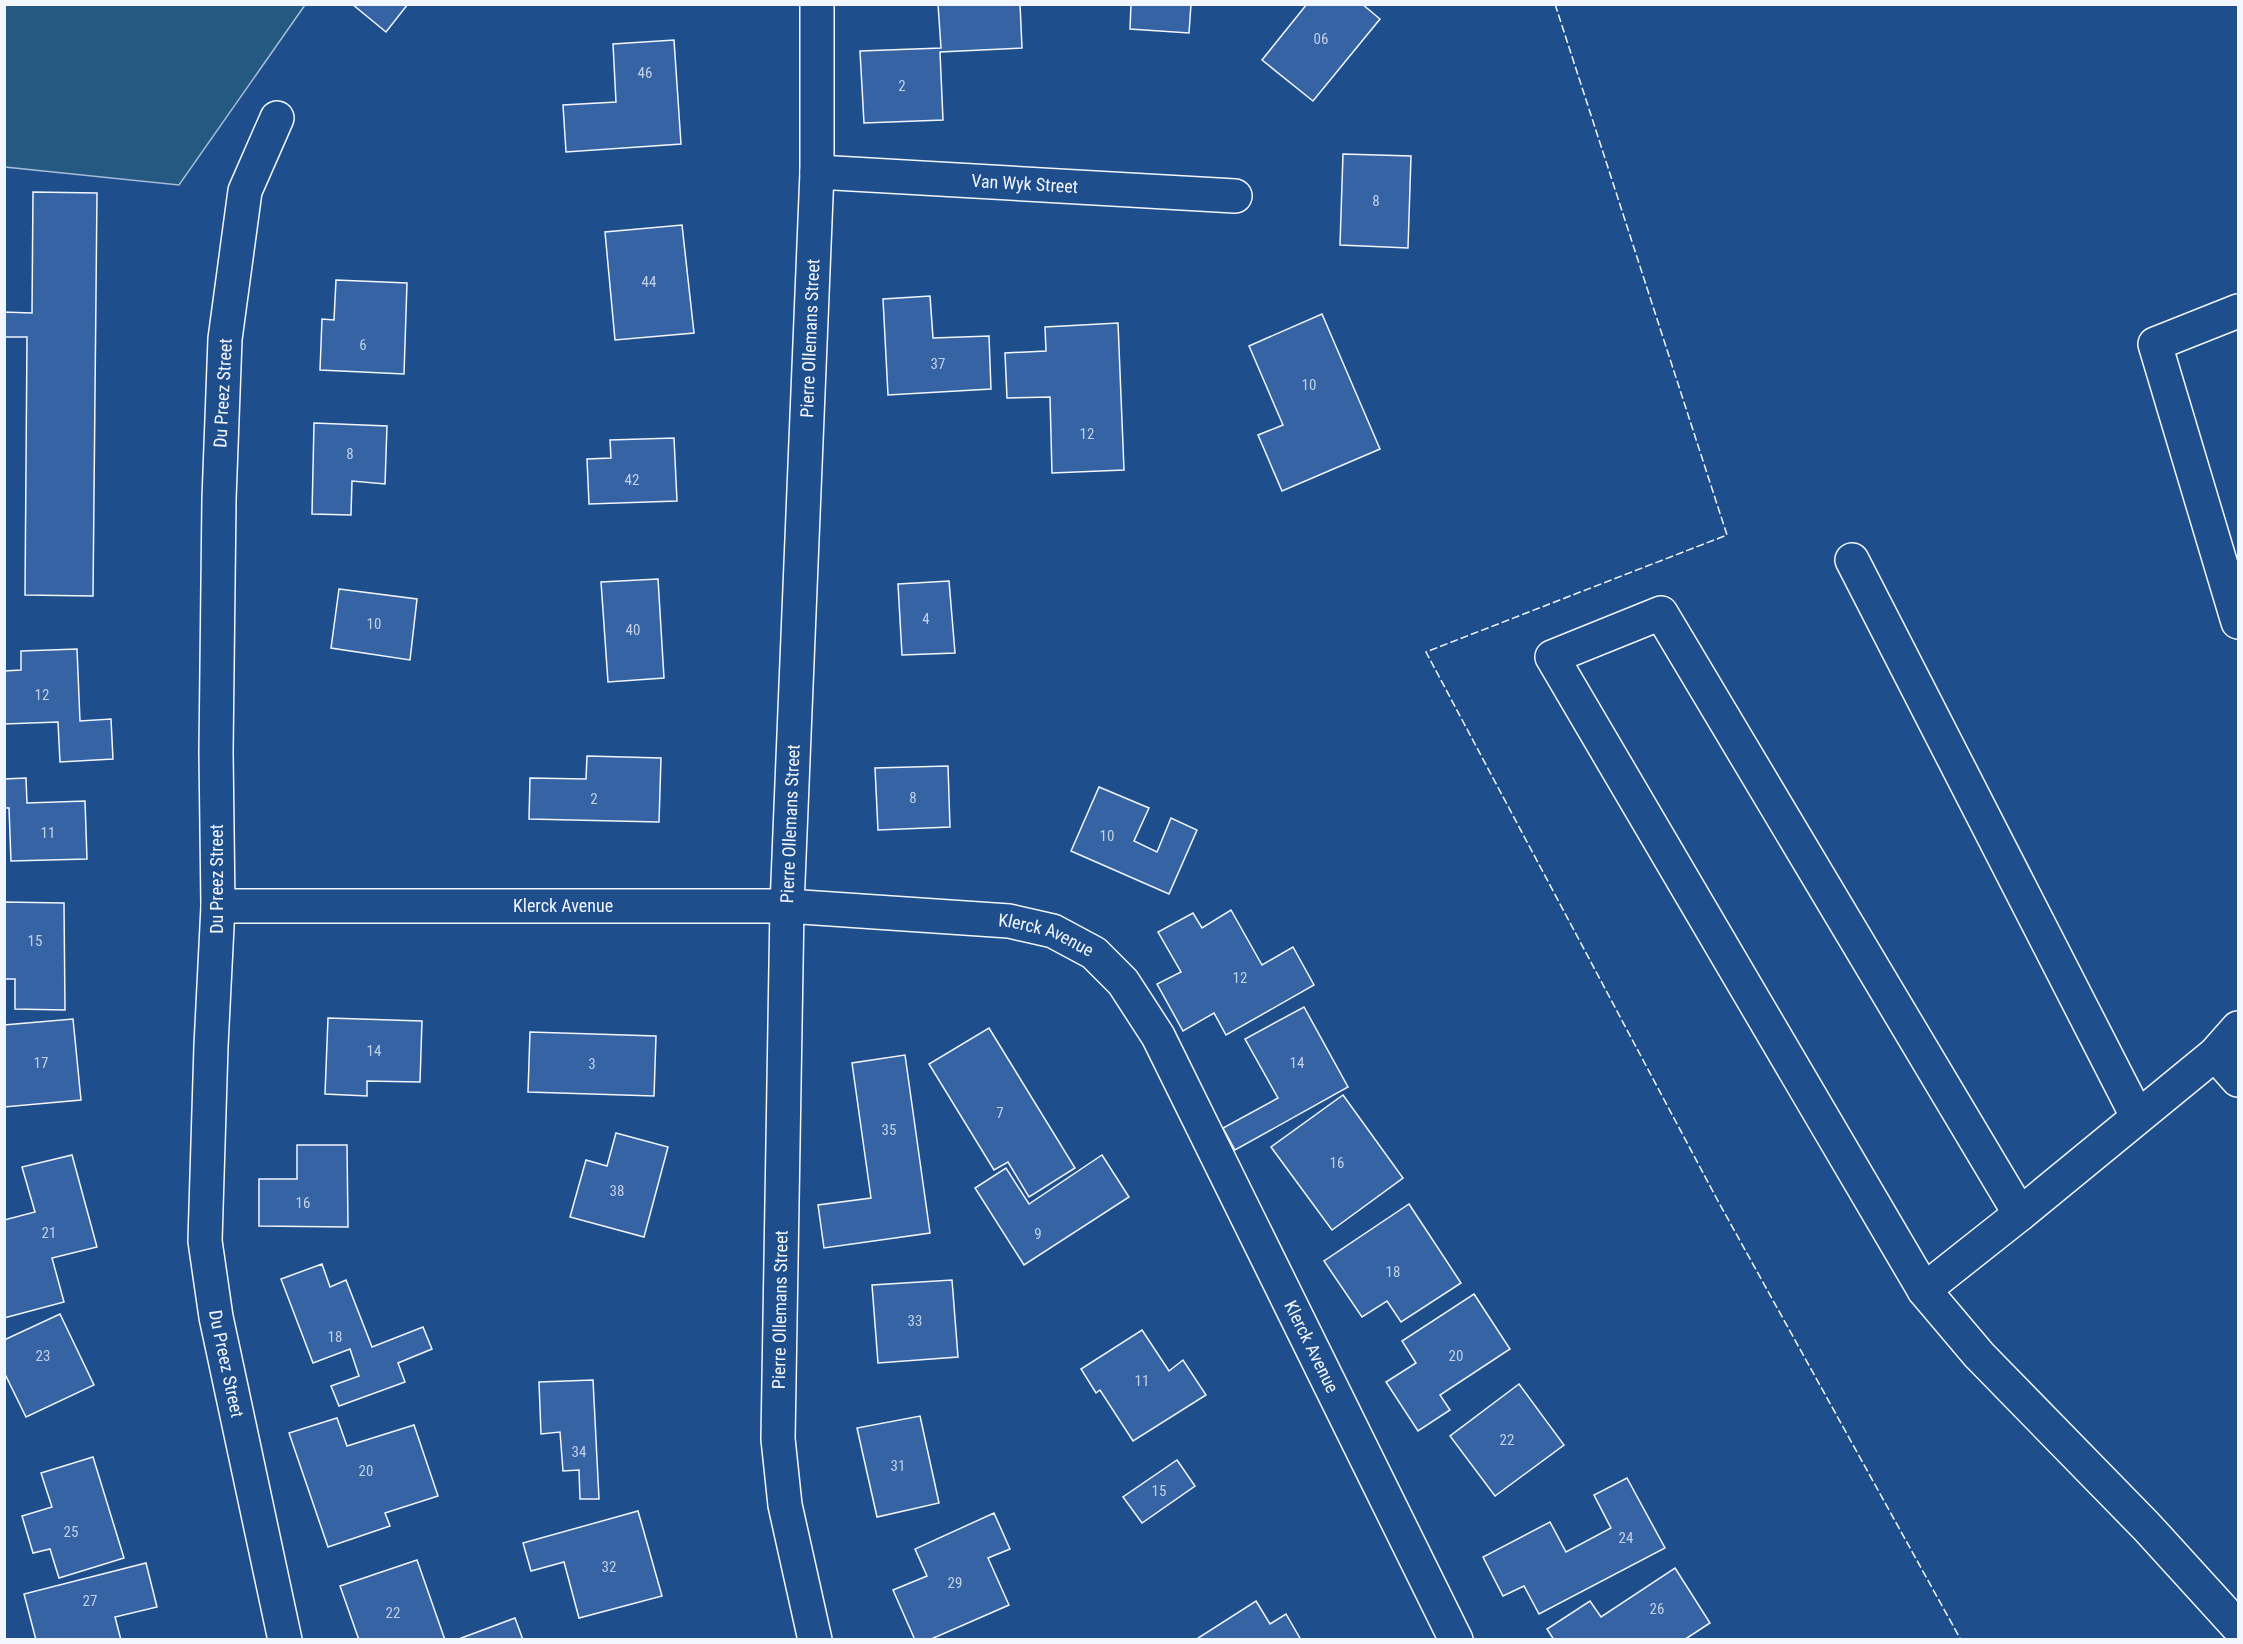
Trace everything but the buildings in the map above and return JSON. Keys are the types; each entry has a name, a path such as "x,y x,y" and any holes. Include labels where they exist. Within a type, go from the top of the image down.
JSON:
{"street":[{"name":"Pierre Ollemans Street","path":"815,1640 785,1505 778,1439 788,906 817,172 817,4"},
{"name":"Du Preez Street","path":"277,118 245,192 225,339 218,522 216,752 218,906 205,1240 216,1317 285,1640"},
{"name":"Van Wyk Street","path":"817,172 1234,196"},
{"path":"2238,311 2155,344 2238,622"},
{"path":"1852,560 2137,1116"},
{"path":"2020,1214 1661,613 1552,657 1924,1290 1979,1355 2146,1526 2238,1627"},
{"name":"Klerck Avenue","path":"218,906 788,906 1009,921 1053,931 1094,953 1122,982 1158,1036 1456,1640"},
{"path":"1924,1290 2215,1054 2238,1028"},
{"path":"2215,1054 2238,1080"}],"shaded area":[{"path":"5,4 305,5 179,185 5,167"}],"fence":[{"path":"1555,4 1727,535 1426,652 1718,1201 1961,1640"}]}
